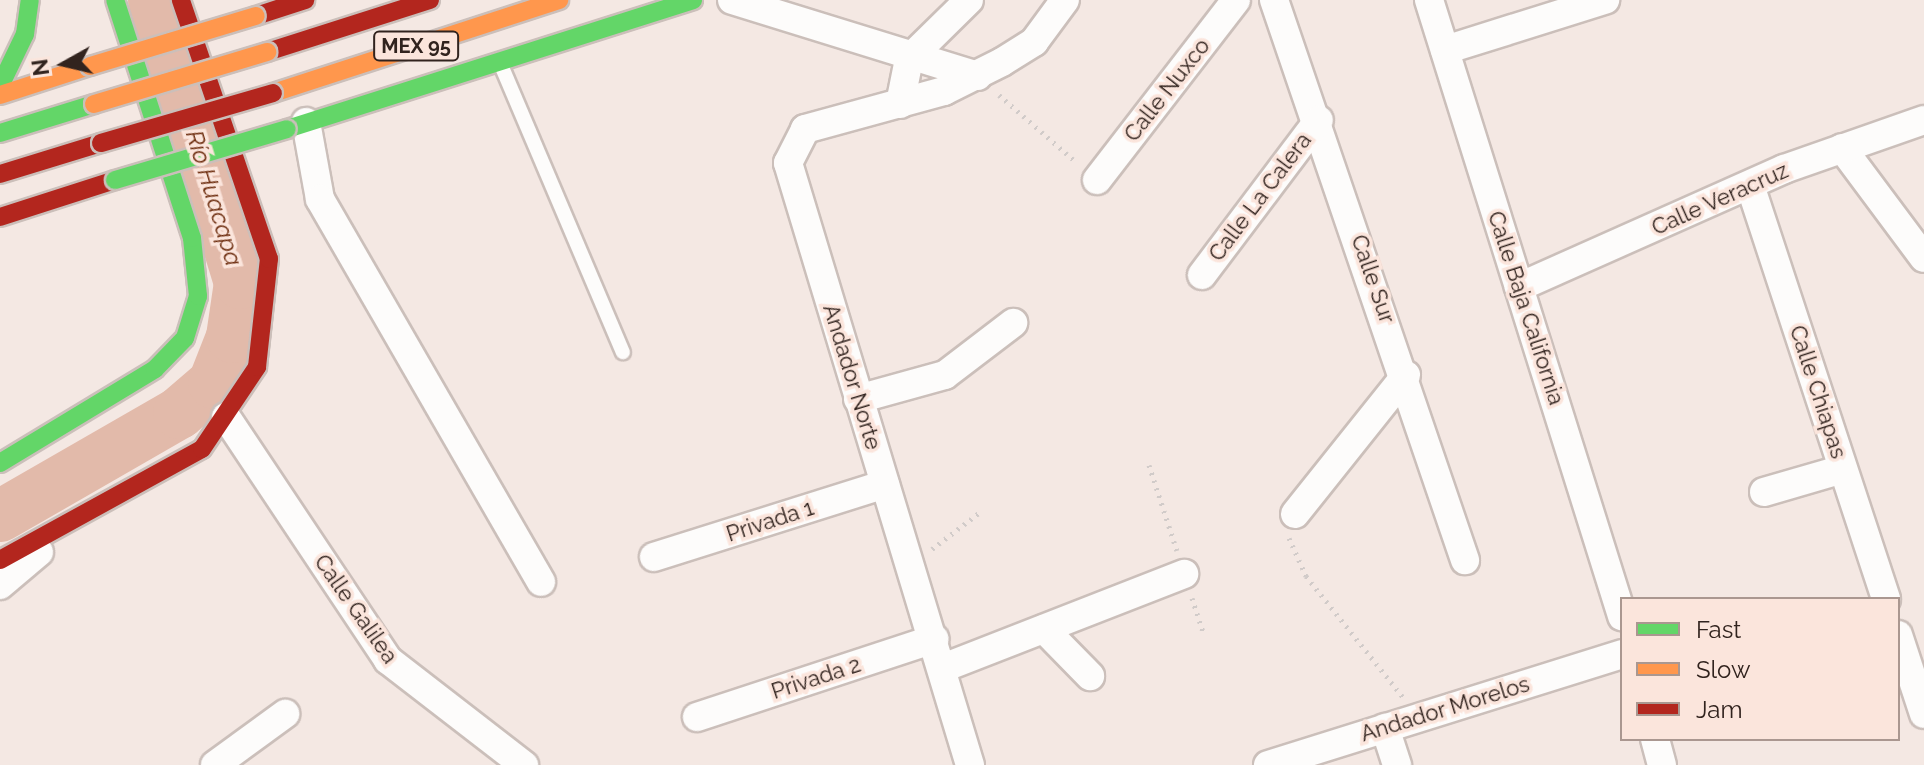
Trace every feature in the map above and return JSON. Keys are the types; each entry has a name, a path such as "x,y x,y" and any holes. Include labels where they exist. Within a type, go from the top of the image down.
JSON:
{"main road":[{"path":"0,86 25,34 30,0"},
{"path":"0,463 155,369 185,338 198,296 192,238 115,0"},
{"path":"0,560 202,449 257,367 269,259 181,0"},
{"path":"0,95 305,0"},
{"name":"MEX 95","path":"0,133 430,0"},
{"name":"MEX 95","path":"0,174 273,93 559,0"},
{"path":"0,217 693,0"}],"street":[{"path":"732,0 909,59 977,76"},
{"path":"900,104 909,59 969,0"},
{"path":"900,104 977,76 1034,42 1065,0"},
{"name":"Calle Nuxco","path":"1097,180 1236,0"},
{"name":"Calle Sur","path":"1274,0 1319,120 1406,375 1465,560"},
{"name":"Calle Baja California","path":"1429,0 1620,610"},
{"path":"1445,50 1605,0"},
{"name":"Andador Norte","path":"900,104 805,129 788,163 970,765"},
{"name":"Calle La Calera","path":"1202,275 1319,120"},
{"name":"Calle Veracruz","path":"1519,287 1750,185 1842,148 1924,120"},
{"path":"296,125 320,199 541,582"},
{"path":"1842,148 1924,258"},
{"name":"Calle Chiapas","path":"1750,185 1885,597"},
{"path":"858,399 945,375 1013,323"},
{"path":"1295,514 1406,375"},
{"name":"Calle Galilea","path":"226,417 388,660 524,765"},
{"path":"1764,492 1843,469"},
{"name":"Privada 1","path":"654,557 885,484"},
{"path":"0,585 81,517"},
{"path":"943,668 1184,574"},
{"path":"1044,629 1090,676"},
{"name":"Privada 2","path":"697,717 934,639"},
{"path":"1900,641 1924,714"},
{"name":"Andador Morelos","path":"1268,765 1620,655"},
{"path":"215,765 285,714"},
{"path":"1385,728 1397,765"},
{"path":"1656,741 1662,765"}],"lane":[{"path":"499,61 623,352"}],"path":[{"path":"977,76 1097,180"},
{"path":"913,570 979,513"},
{"path":"1295,514 1289,546 1306,576 1400,692 1414,719"}],"waterway":[{"name":"Río Huacapa","path":"0,516 179,413 214,383 232,337 240,283 154,0"}],"traffic: fast":[{"path":"0,86 25,34 30,0"},
{"path":"0,463 155,369 185,338 198,296 192,238 115,0"},
{"path":"287,129 693,0"},
{"path":"0,133 94,104"},
{"path":"115,180 287,129"}],"traffic: slow":[{"path":"273,93 559,0"},
{"path":"90,66 256,16"},
{"path":"94,104 267,52"},
{"path":"0,95 90,66"}],"traffic: jam":[{"path":"0,560 202,449 257,367 269,259 181,0"},
{"path":"256,16 305,0"},
{"path":"267,52 430,0"},
{"path":"101,143 273,93"},
{"path":"0,174 101,143"},
{"path":"0,217 115,180"}]}
